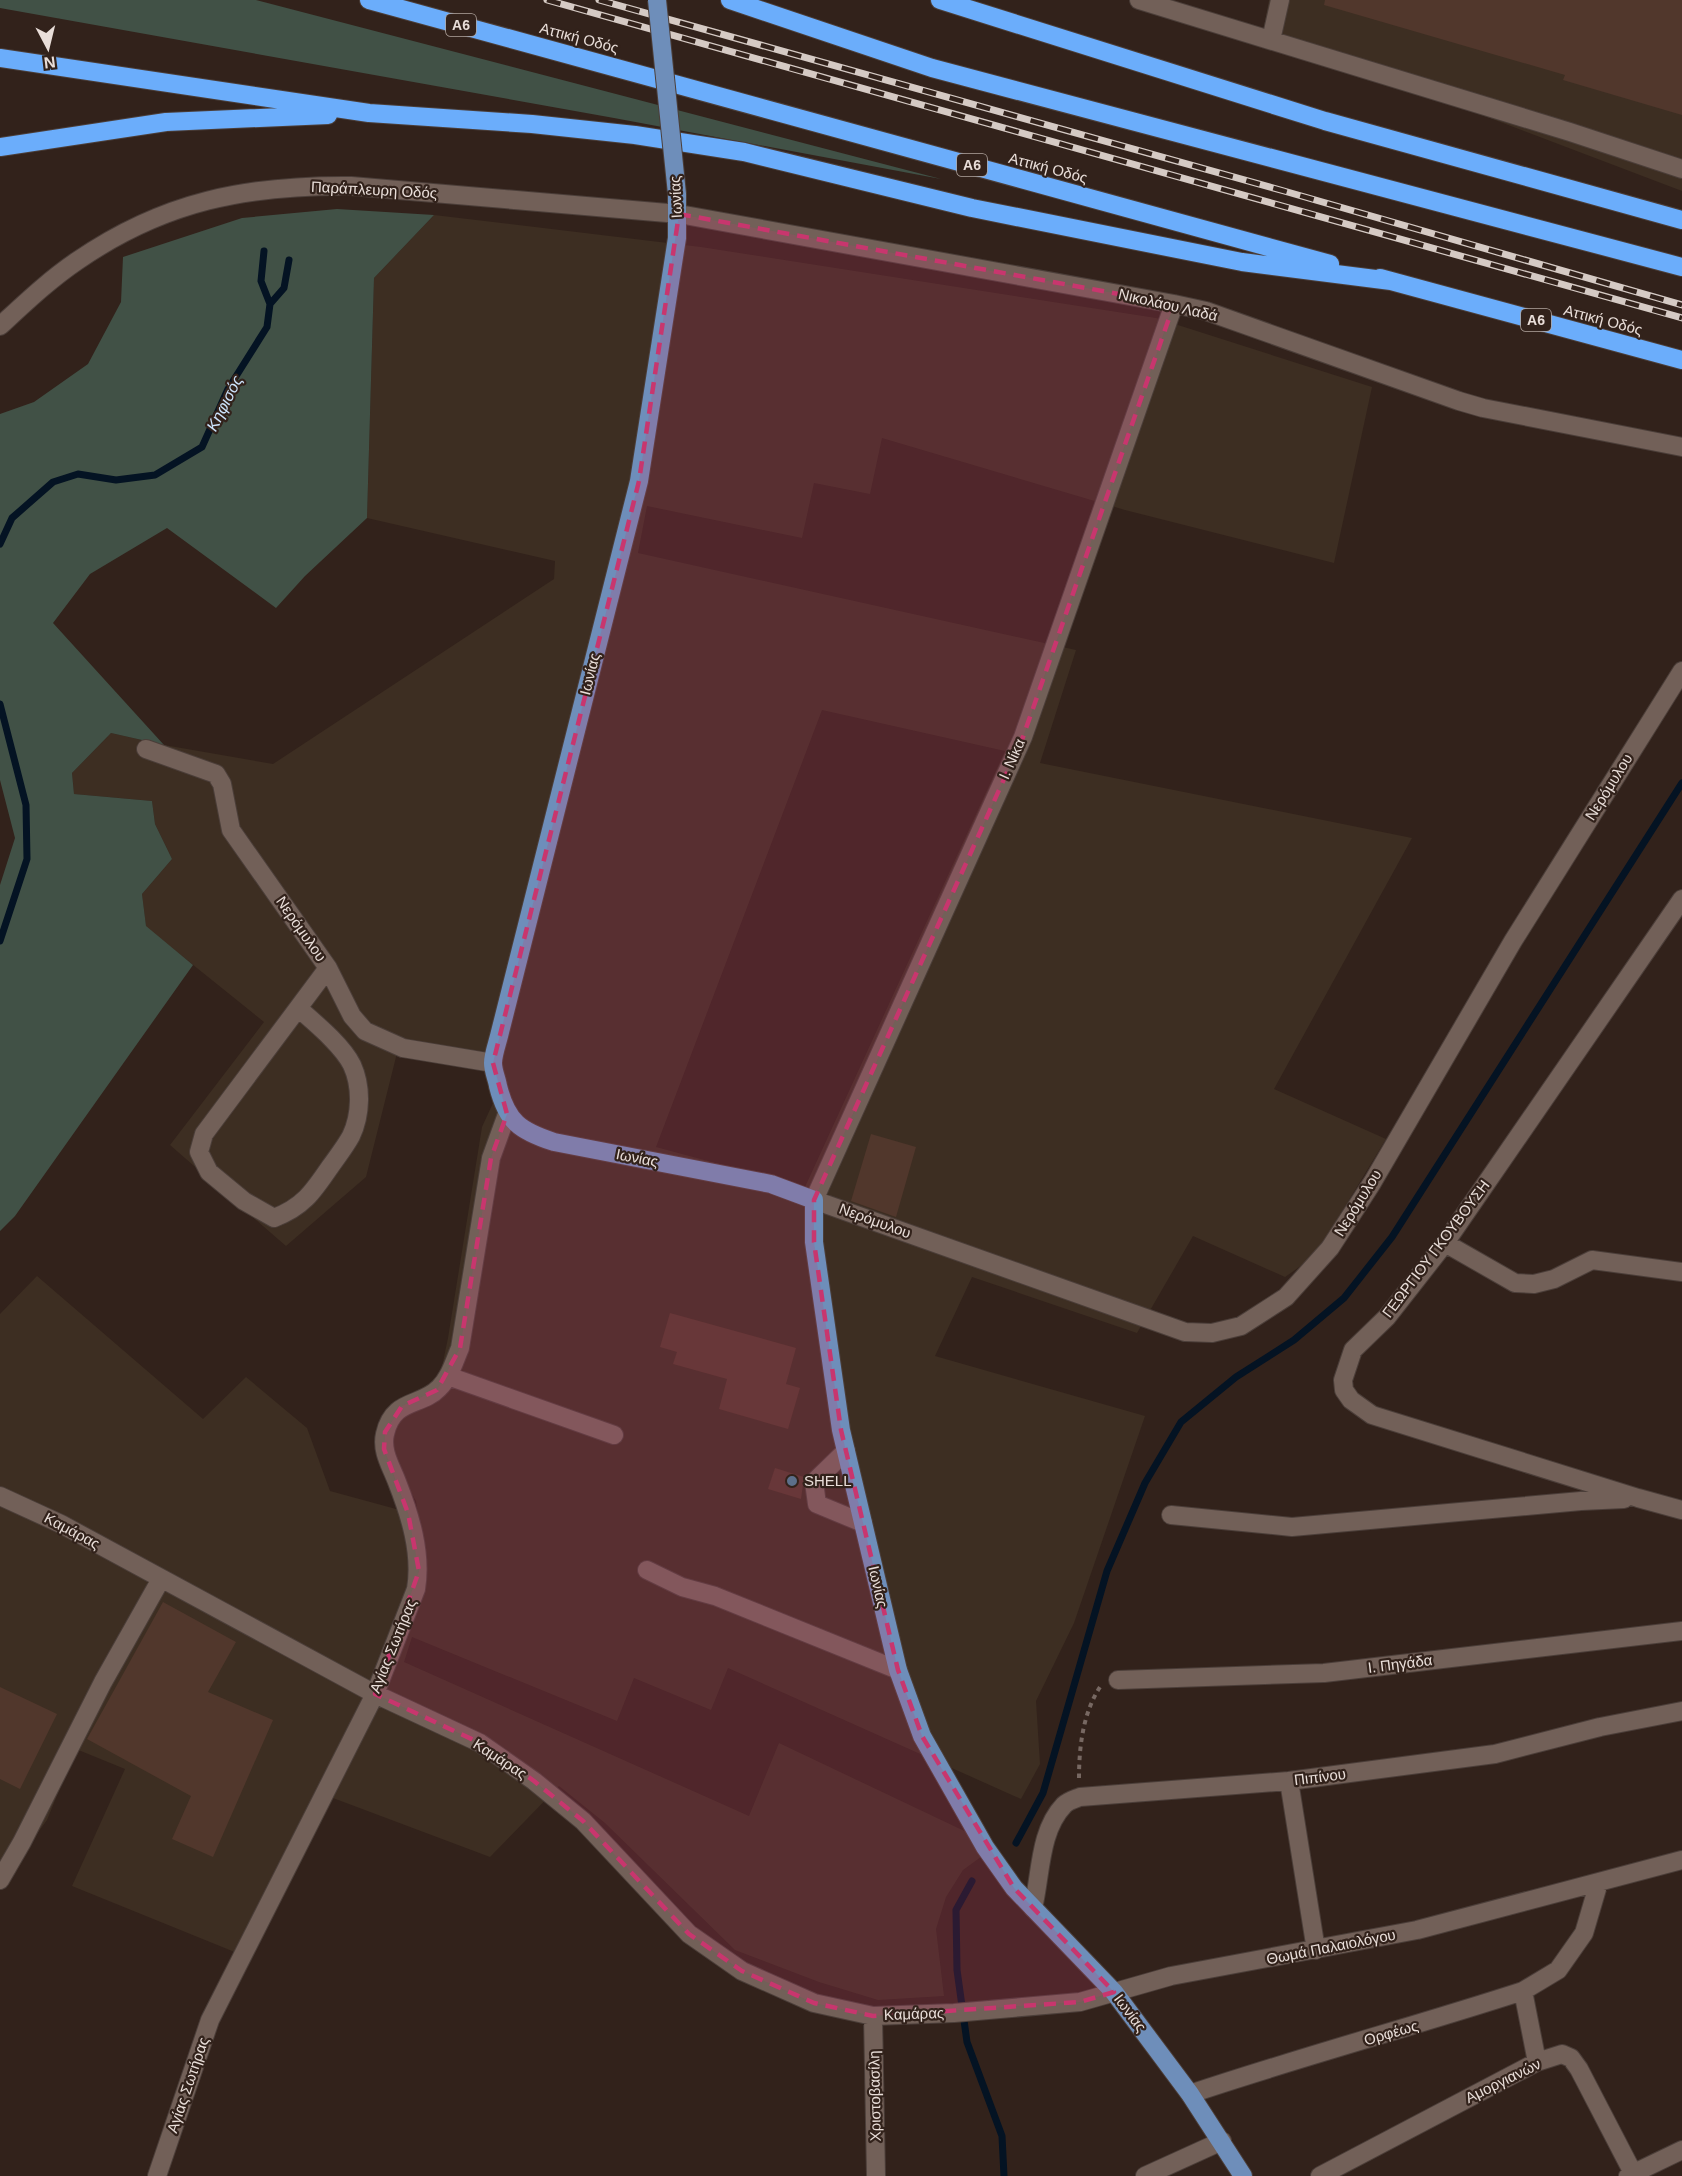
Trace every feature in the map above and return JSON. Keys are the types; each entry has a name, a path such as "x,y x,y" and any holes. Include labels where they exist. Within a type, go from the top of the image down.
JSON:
{"highway":[{"name":"Αττική Οδός","path":"369,0 1682,360"},
{"path":"730,0 746,3 932,68 1682,267"},
{"path":"940,0 1325,121 1682,220"},
{"path":"0,58 369,113 601,131 744,152 972,208 1218,258 1391,281"},
{"path":"0,147 166,122 369,113"}],"main road":[{"name":"Ιωνίας","path":"657,0 679,214 677,238 639,481 493,1063 507,1114 529,1132 554,1142 771,1184 814,1200 814,1242 841,1430 898,1670 922,1736 985,1847 1014,1888 1114,1992 1190,2094 1243,2176"}],"street":[{"path":"1139,0 1570,132 1682,169"},
{"path":"1271,40 1280,0"},
{"name":"Παράπλευρη Οδός","path":"0,326 51,280 76,261 132,228 192,204 251,190 298,186 351,186 679,214"},
{"name":"Νικολάου Λαδά","path":"679,214 1206,311 1430,392 1483,408 1682,447"},
{"name":"Ι. Νίκα","path":"814,1200 1023,737 1174,304"},
{"name":"Νερόμυλου","path":"814,1200 1185,1332 1212,1334 1241,1326 1287,1297 1330,1248 1372,1183 1513,940 1682,671"},
{"name":"Νερόμυλου","path":"146,749 216,774 222,784 231,830 328,968 352,1016 365,1031 403,1048 493,1063"},
{"name":"ΓΕΩΡΓΙΟΥ ΓΚΟΥΒΟΥΣΗ","path":"1682,899 1445,1243 1387,1317 1353,1350 1343,1380 1344,1390 1351,1400 1372,1415 1682,1510"},
{"path":"298,1008 330,1037 352,1064 358,1090 359,1111 351,1136 310,1197 289,1213 274,1218 244,1201 209,1172 200,1152 204,1134 298,1008 328,968"},
{"name":"Αγίας Σωτήρας","path":"157,2176 210,2020 375,1694 416,1589 419,1571 417,1548 408,1513 384,1449 385,1432 392,1418 402,1406 437,1390 448,1376 460,1348 491,1158 507,1114"},
{"path":"1445,1243 1515,1283 1534,1284 1554,1279 1592,1260 1682,1272"},
{"path":"448,1376 614,1435"},
{"path":"846,1451 814,1482 817,1504 863,1523"},
{"name":"Καμάρας","path":"0,1496 61,1524 375,1694 480,1743 534,1781 583,1821 689,1934 742,1971 814,2003 873,2016 976,2011"},
{"path":"1171,1515 1292,1527 1638,1498"},
{"path":"647,1570 682,1587 737,1604 898,1670"},
{"path":"0,1880 22,1842 103,1682 161,1578"},
{"name":"Ι. Πηγάδα","path":"1118,1680 1324,1673 1682,1631"},
{"name":"Πιπίνου","path":"1080,1797 1289,1781 1495,1754 1600,1727 1682,1711"},
{"path":"1289,1781 1316,1950"},
{"path":"1033,1908 1046,1842 1055,1816 1065,1803 1080,1797"},
{"name":"Θωμά Παλαιολόγου","path":"976,2011 1080,2002 1171,1977 1417,1930 1682,1860"},
{"name":"Ορφέως","path":"1190,2094 1522,1991 1558,1970 1584,1933 1599,1882"},
{"path":"1522,1991 1537,2062"},
{"name":"Χριστοβασίλη","path":"873,2016 876,2176"},
{"name":"Αμοργιανών","path":"1320,2176 1537,2062 1562,2054 1571,2058 1579,2069 1630,2175"},
{"path":"1145,2176 1222,2141"},
{"path":"1630,2175 1682,2150"}],"path":[{"path":"1080,1797 1079,1760 1089,1709 1099,1688 1108,1682 1118,1680"}],"highlighted area":[{"path":"679,214 1174,304 1023,737 814,1200 814,1242 841,1430 898,1670 922,1736 1014,1888 1114,1992 1080,2002 873,2016 814,2003 742,1971 689,1934 583,1821 534,1781 480,1743 375,1694 419,1571 408,1513 384,1449 385,1432 402,1406 437,1390 460,1348 491,1158 507,1114 493,1063 639,481"}],"shaded area":[{"path":"1269,0 1682,0 1682,191 1263,32"},
{"path":"434,215 701,247 1156,318 1372,387 1334,563 1125,510 882,438 870,494 814,483 802,538 647,506 638,553 1076,650 1040,763 1412,838 1274,1089 1386,1139 1315,1256 1285,1277 1193,1236 1137,1333 972,1277 935,1356 1145,1416 1074,1623 1036,1701 1040,1764 1021,1799 728,1668 711,1710 634,1678 617,1721 412,1637 404,1662 749,1816 779,1743 996,1846 963,1870 946,1897 936,1929 944,1996 878,2000 819,1982 735,1950 605,1823 559,1786 490,1857 325,1795 242,1955 72,1886 125,1769 76,1749 47,1820 0,1885 0,1314 37,1276 203,1419 246,1377 307,1428 330,1491 418,1515 416,1501 395,1465 388,1432 409,1410 435,1400 448,1338 482,1127 493,1103 487,1070 397,1053 366,1177 286,1246 170,1145 264,1022 146,927 142,894 172,859 155,824 152,801 74,794 72,773 111,733 164,745 273,764 554,579 555,561 367,518 374,278","holes":["822,710 1005,751 805,1187 656,1147"]}],"green space":[{"path":"0,0 256,0 941,179 0,8"},
{"path":"337,209 434,215 374,278 367,518 305,576 276,608 167,528 90,574 53,623 164,745 111,733 72,773 74,794 152,801 155,824 172,859 142,894 146,926 193,965 15,1216 0,1231 0,885 15,838 0,780 0,414 34,402 88,364 121,302 123,257 242,218"}],"building":[{"path":"1325,0 1682,0 1682,115 1563,80 1565,75 1324,5"},
{"path":"871,1134 916,1147 896,1217 851,1201"},
{"path":"670,1313 796,1348 786,1384 800,1388 788,1429 719,1409 727,1379 673,1364 677,1352 660,1347"},
{"path":"775,1468 804,1477 801,1499 768,1489"},
{"path":"163,1602 236,1642 208,1692 273,1720 213,1857 172,1839 191,1796 87,1739"},
{"path":"0,1687 57,1714 20,1789 0,1779"}],"waterway":[{"name":"Κηφισός","path":"0,544 12,518 53,482 78,474 116,480 155,475 202,447 228,389 267,327 270,304 261,281 264,251"},
{"name":"Κηφισός","path":"270,304 284,288 289,260"},
{"name":"Κηφισός","path":"0,704 26,805 27,859 0,941"},
{"path":"1016,1843 1043,1793 1107,1571 1145,1483 1181,1422 1236,1377 1294,1340 1344,1298 1392,1237 1682,783"},
{"path":"972,1881 956,1910 957,1970 967,2042 1002,2136 1004,2176"}],"railway":[{"path":"547,0 1682,318"},
{"path":"599,0 1284,191 1682,305"}],"place":[{"name":"SHELL","path":"792,1481"}]}
